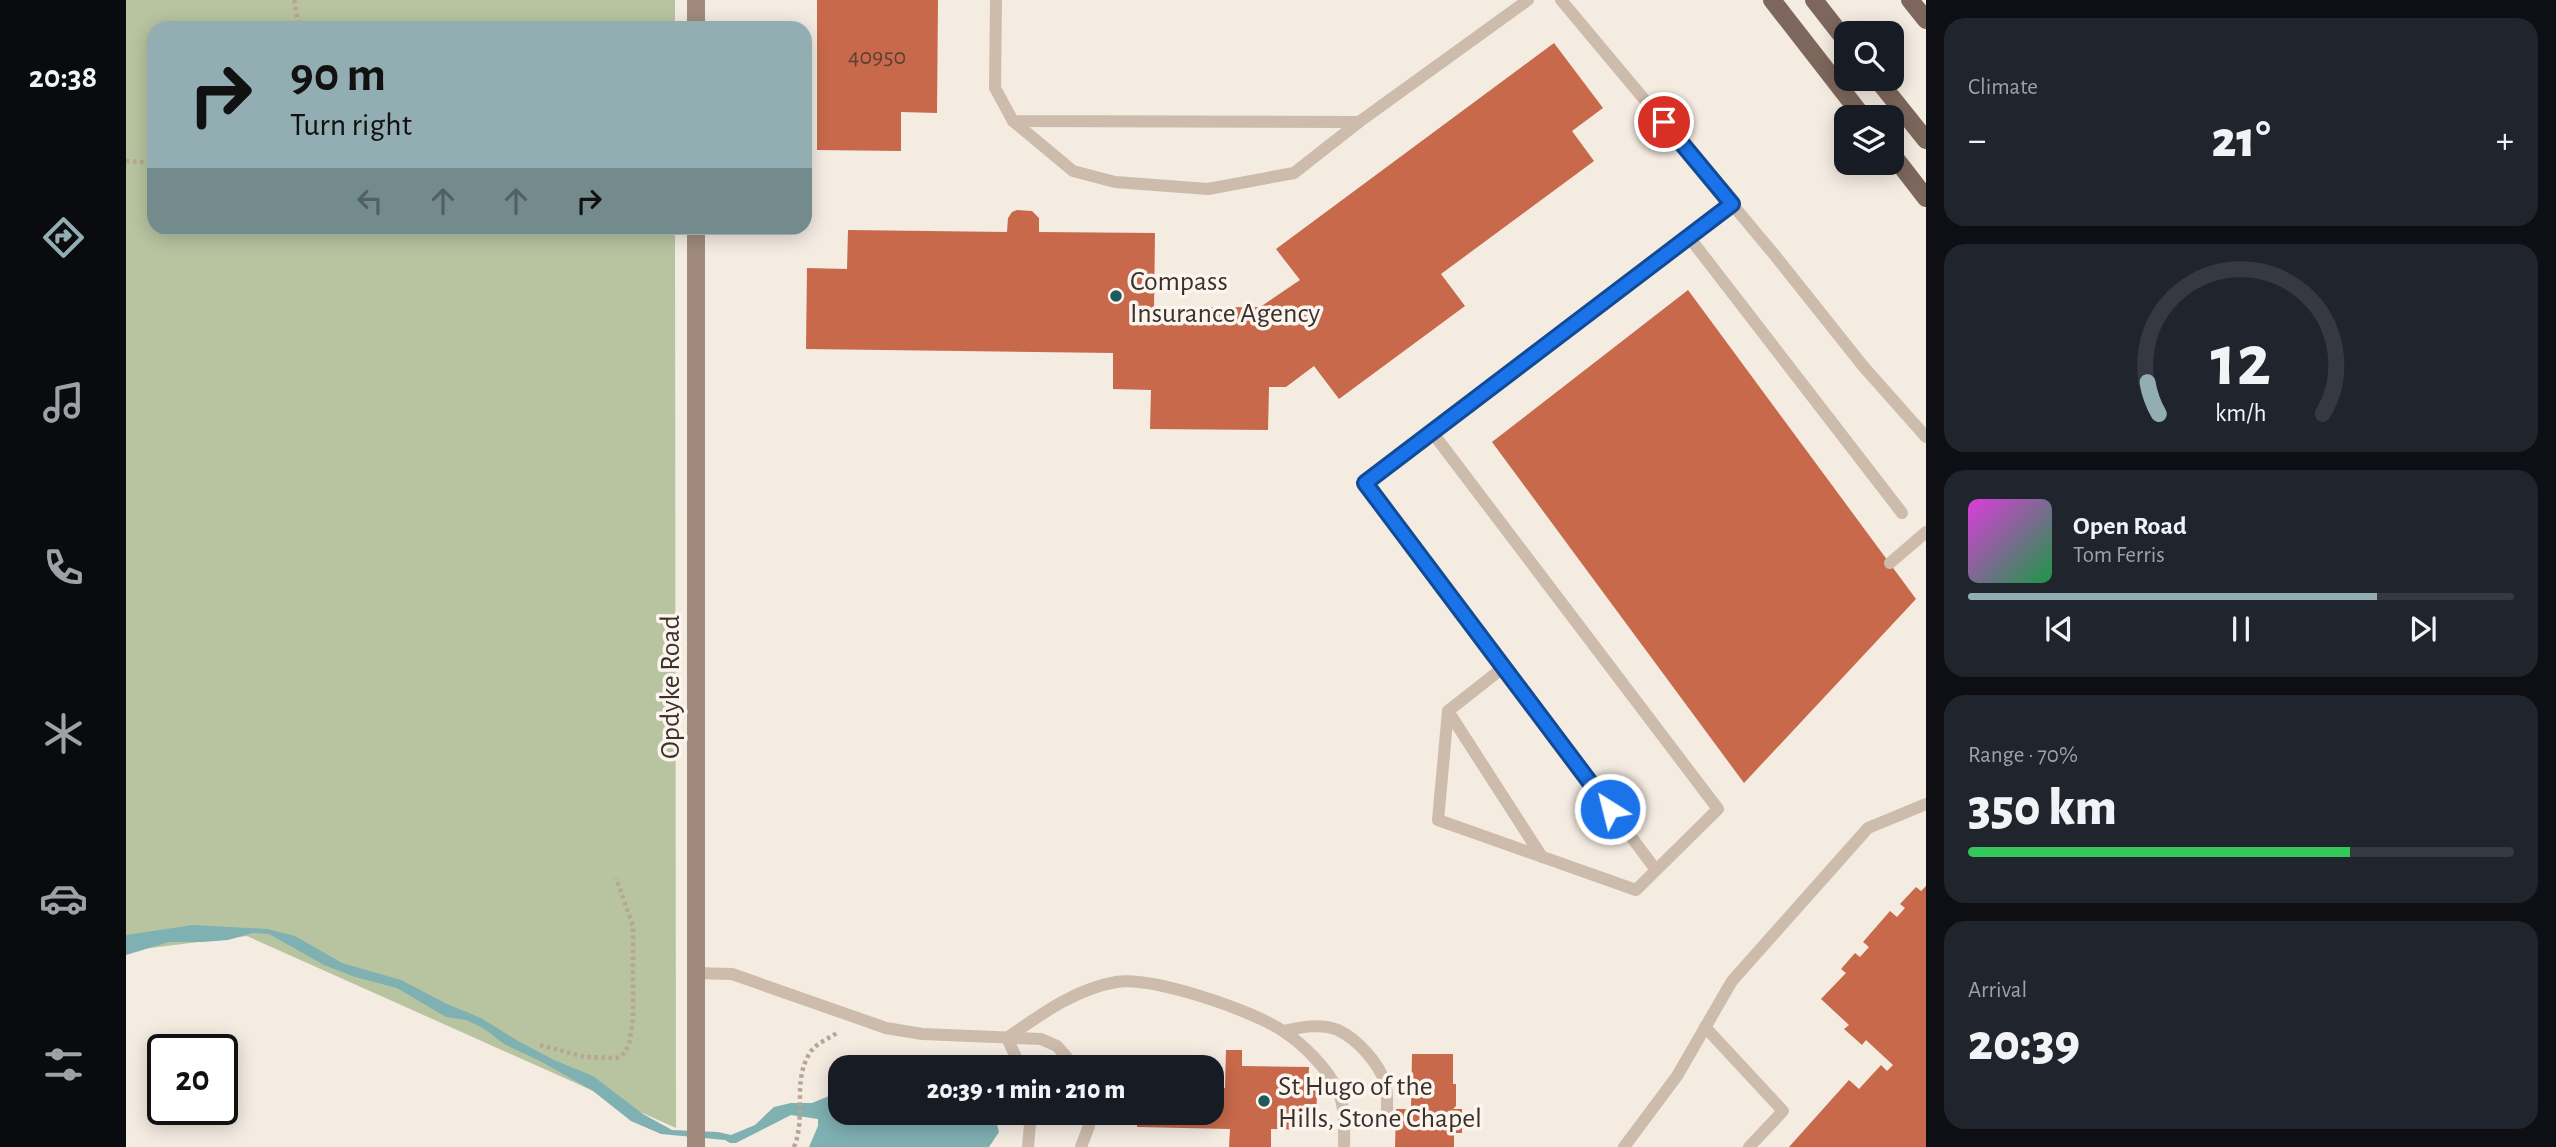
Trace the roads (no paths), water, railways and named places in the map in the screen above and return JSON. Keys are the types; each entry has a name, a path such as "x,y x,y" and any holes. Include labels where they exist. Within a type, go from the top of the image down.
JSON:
{"main road":[{"path":"696,0 696,21"},
{"path":"1772,0 1854,105"},
{"path":"1814,0 1834,26"},
{"path":"1910,0 1926,20"},
{"path":"1887,91 1926,140"},
{"path":"1904,170 1926,198"},
{"name":"Opdyke Road","path":"696,235 696,1147"}],"lane":[{"path":"996,0 995,88 1013,121 1073,171 1115,182 1208,189 1294,173 1359,122 1528,0"},
{"path":"1561,0 1863,366 1926,437"},
{"path":"1013,121 1359,122"},
{"path":"1656,870 1365,483 1732,204"},
{"path":"1689,237 1902,513"},
{"path":"1432,432 1718,809 1636,890 1438,820 1448,711 1504,667"},
{"path":"1890,563 1926,532"},
{"path":"1448,711 1542,857"},
{"path":"1624,1147 1677,1076 1732,981 1868,828 1926,804"},
{"path":"695,974 732,974 886,1028 922,1034 1041,1039 1057,1046 1065,1055"},
{"path":"1007,1038 1051,1008 1100,985 1141,981 1203,998 1249,1014 1283,1031 1314,1059 1336,1087 1344,1114 1344,1147"},
{"path":"1283,1031 1303,1026 1321,1026 1338,1030 1354,1042 1381,1074 1387,1093 1387,1111"},
{"path":"1705,1027 1783,1111 1749,1147"},
{"path":"1007,1038 1015,1055"},
{"path":"1028,1147 1030,1125"},
{"path":"1081,1147 1089,1125"}],"water":[{"path":"193,925 267,929 295,936 342,963 401,980 481,1018 554,1060 593,1076 643,1114 672,1130 731,1135 755,1125 774,1107 791,1103 812,1103 828,1096 828,1125 997,1125 999,1132 989,1147 809,1147 818,1126 818,1119 791,1115 736,1143 661,1134 631,1121 593,1091 504,1044 483,1028 466,1020 446,1017 397,988 355,977 324,965 269,934 253,933 228,940 169,942 126,955 126,935"}],"place":[{"name":"Compass Insurance Agency","path":"1116,296"},
{"name":"St Hugo of the Hills, Stone Chapel","path":"1264,1101"}]}
